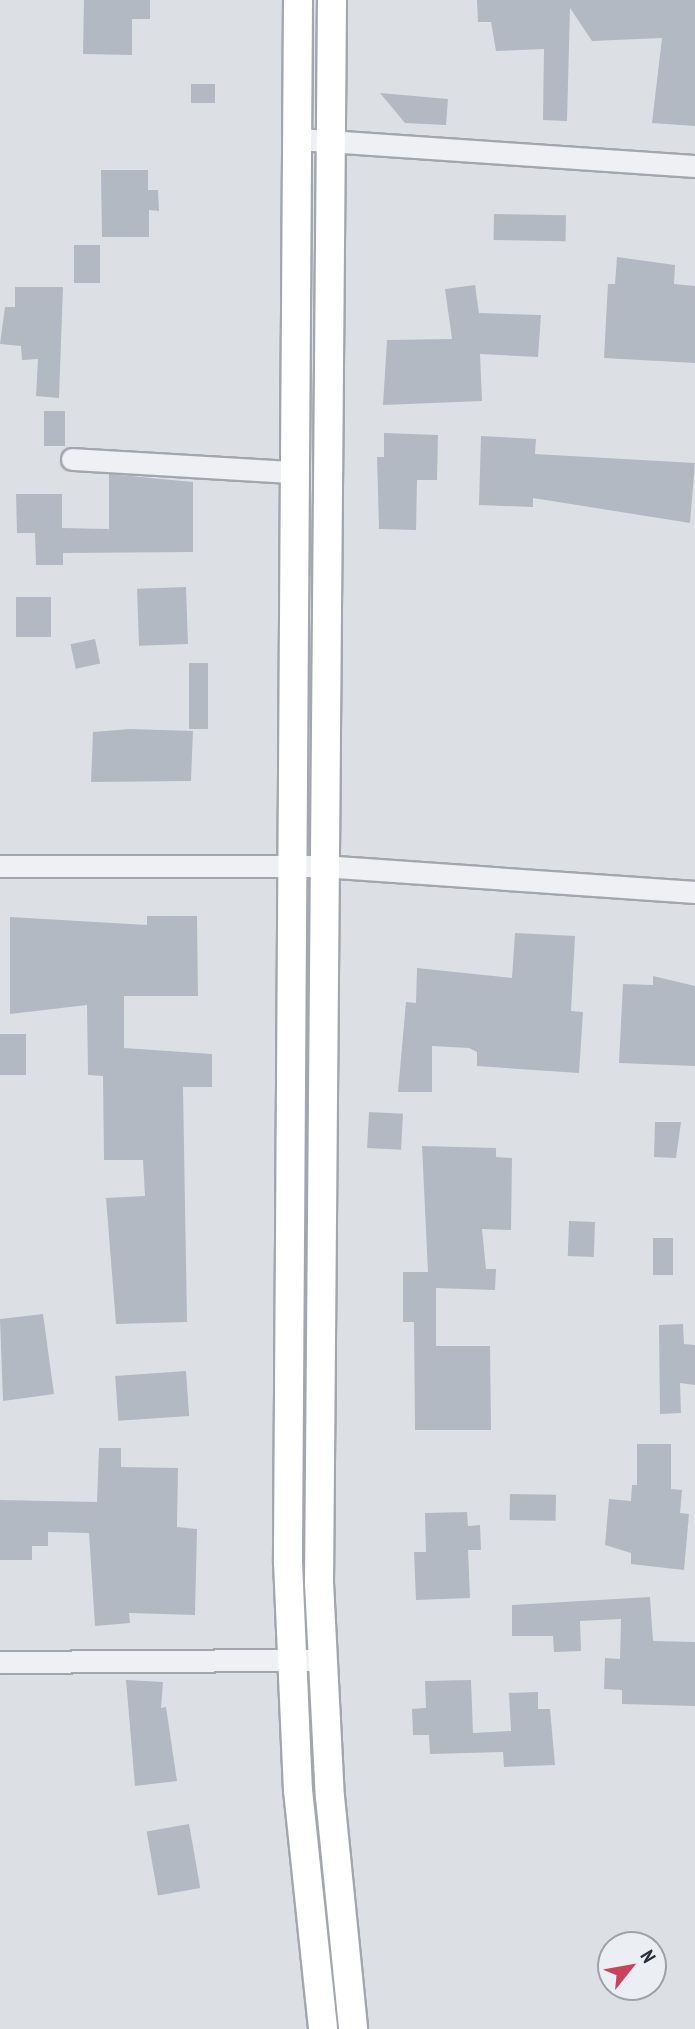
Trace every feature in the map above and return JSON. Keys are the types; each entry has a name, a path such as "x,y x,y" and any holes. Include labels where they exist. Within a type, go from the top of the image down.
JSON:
{"street":[{"path":"298,0 290,866 293,1661 298,1790 323,2029"},
{"path":"332,0 335,142 322,866 323,1660 353,2029"},
{"path":"298,139 695,166"},
{"path":"72,459 293,472"},
{"path":"0,866 322,866 695,892"},
{"path":"0,1662 323,1660"}],"building":[{"path":"84,0 150,0 150,19 132,19 132,55 83,54"},
{"path":"477,0 695,0 695,126 652,123 662,38 592,41 570,8 567,121 543,120 544,49 496,51 491,22 478,22"},
{"path":"191,84 215,84 215,103 191,103"},
{"path":"380,93 448,99 446,125 405,123"},
{"path":"101,170 148,170 148,190 158,190 159,211 149,210 149,237 102,237"},
{"path":"494,214 566,215 566,241 494,240"},
{"path":"74,245 100,245 100,283 74,283"},
{"path":"617,257 675,265 674,284 695,286 695,363 604,358 608,284 615,284"},
{"path":"475,285 479,313 541,315 538,357 480,354 482,401 383,405 387,340 452,339 445,289"},
{"path":"15,287 63,287 59,398 36,396 38,359 22,360 21,346 0,344 5,307 15,307"},
{"path":"44,411 65,411 65,446 44,446"},
{"path":"384,433 438,435 437,480 417,480 416,530 379,529 377,457 384,457"},
{"path":"481,436 536,439 535,454 695,463 690,523 533,498 533,507 479,505"},
{"path":"109,474 193,482 193,552 63,553 63,565 36,565 35,533 17,533 16,494 62,494 62,528 109,529"},
{"path":"186,587 188,644 139,646 137,589"},
{"path":"16,597 51,597 51,637 16,637"},
{"path":"95,639 100,663 76,669 71,644"},
{"path":"189,663 208,663 208,729 189,729"},
{"path":"130,729 193,731 191,781 91,782 93,732"},
{"path":"147,916 197,916 198,996 124,996 124,1048 212,1054 212,1087 183,1087 187,1322 116,1324 106,1198 145,1196 143,1160 104,1160 103,1076 88,1075 87,1005 10,1014 10,917 147,925"},
{"path":"515,933 575,936 571,1011 583,1012 579,1073 477,1066 477,1052 469,1048 432,1046 432,1092 398,1092 406,1002 416,1003 417,968 512,978"},
{"path":"653,976 695,986 695,1066 619,1063 623,984 653,985"},
{"path":"0,1034 26,1034 26,1075 0,1075"},
{"path":"369,1112 403,1114 401,1150 367,1148"},
{"path":"655,1122 681,1122 676,1158 654,1157"},
{"path":"422,1146 496,1148 496,1157 512,1158 511,1230 482,1229 486,1269 496,1269 495,1290 436,1288 436,1346 490,1346 491,1430 415,1430 414,1322 403,1322 403,1272 428,1272"},
{"path":"569,1221 595,1222 594,1257 568,1256"},
{"path":"653,1238 673,1238 673,1275 653,1275"},
{"path":"43,1314 54,1394 3,1401 0,1319"},
{"path":"683,1324 684,1344 695,1345 695,1385 680,1383 681,1413 660,1414 659,1325"},
{"path":"186,1371 189,1416 118,1421 115,1376"},
{"path":"637,1444 671,1444 671,1489 682,1490 680,1513 689,1514 684,1570 631,1564 631,1553 605,1545 609,1499 631,1501 632,1485 637,1485"},
{"path":"99,1448 121,1448 121,1467 178,1468 177,1527 197,1529 195,1615 129,1613 130,1623 95,1626 89,1533 48,1532 48,1546 32,1546 32,1560 0,1560 0,1500 97,1502"},
{"path":"510,1494 556,1495 556,1521 510,1520"},
{"path":"467,1512 468,1526 480,1525 481,1550 468,1550 470,1598 416,1600 414,1552 426,1552 425,1513"},
{"path":"650,1597 653,1641 695,1642 695,1706 622,1704 622,1690 604,1689 605,1658 620,1659 621,1619 580,1621 581,1651 554,1652 553,1636 512,1636 512,1605"},
{"path":"126,1680 163,1682 161,1708 166,1707 177,1781 135,1786"},
{"path":"471,1680 473,1733 511,1731 509,1693 538,1692 538,1709 550,1709 555,1765 504,1767 503,1752 430,1754 429,1735 413,1735 412,1709 426,1708 425,1681"},
{"path":"189,1824 200,1888 158,1895 147,1831"}]}
